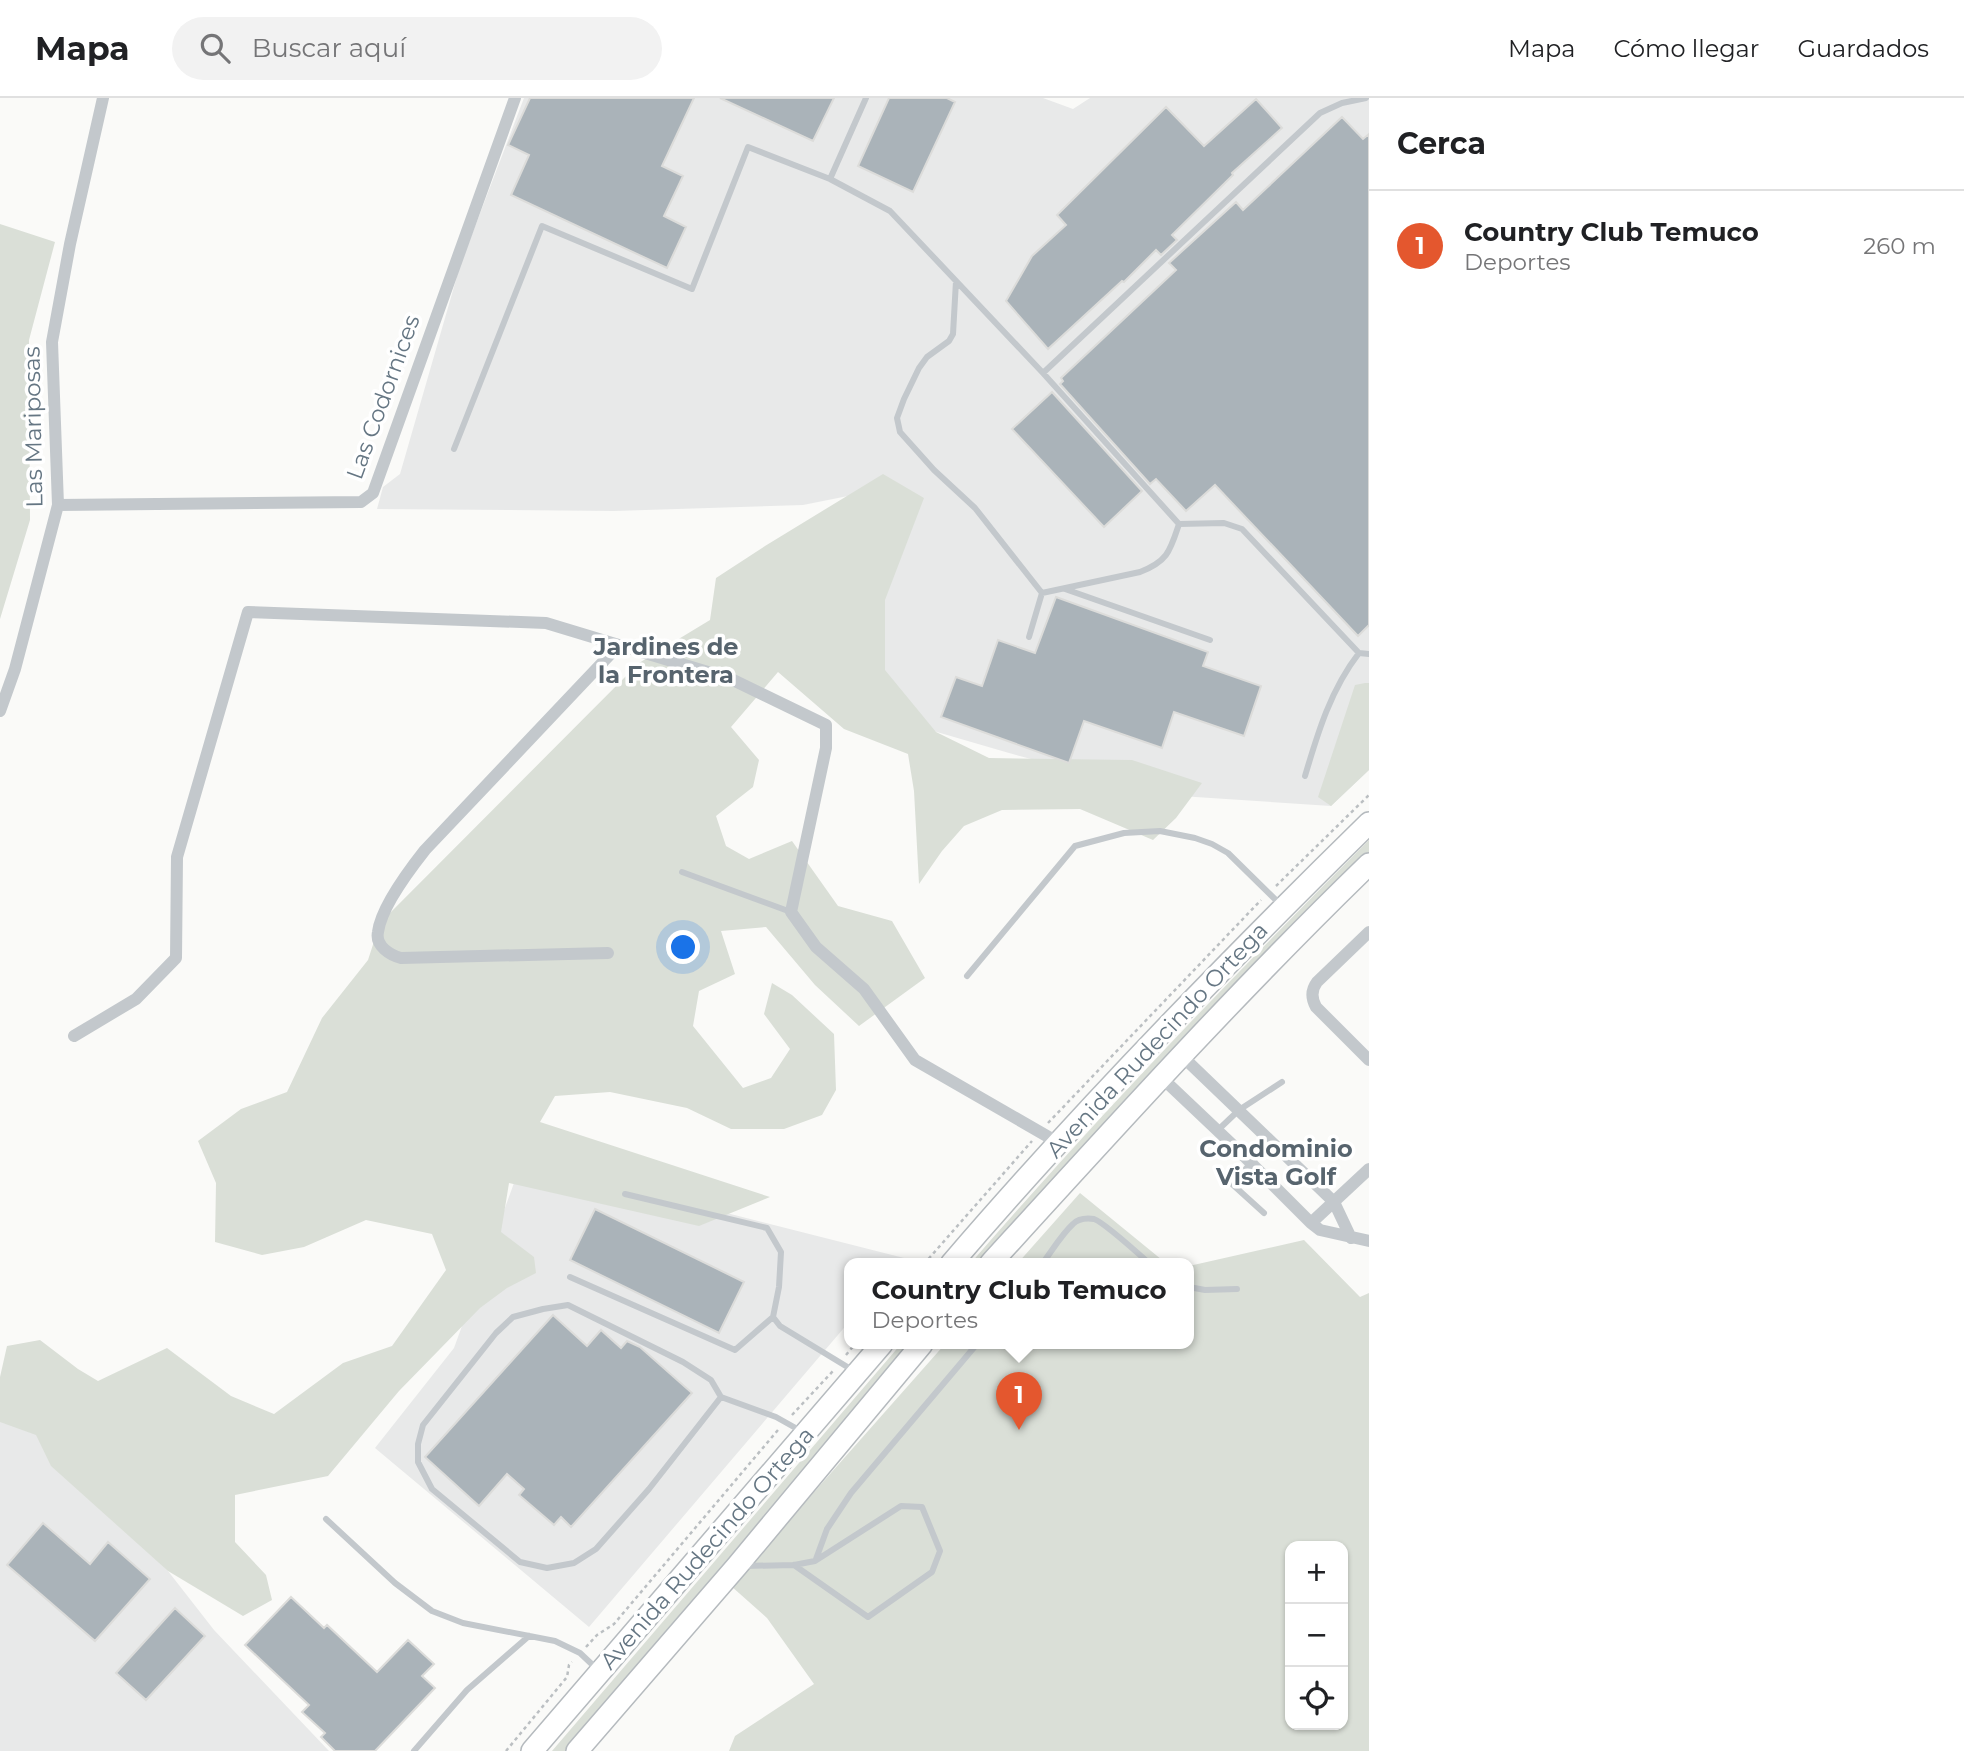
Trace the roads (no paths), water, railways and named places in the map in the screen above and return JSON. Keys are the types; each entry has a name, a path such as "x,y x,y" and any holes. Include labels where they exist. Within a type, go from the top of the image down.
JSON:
{"main road":[{"name":"Avenida Rudecindo Ortega","path":"956,1258 1121,1075 1283,907 1369,823"},
{"name":"Avenida Rudecindo Ortega","path":"996,1258 1182,1056 1369,864"},
{"name":"Avenida Rudecindo Ortega","path":"532,1751 805,1434 849,1367 875,1349"},
{"name":"Avenida Rudecindo Ortega","path":"578,1751 918,1349"}],"street":[{"name":"Las Mariposas","path":"0,711 15,669 58,505 52,342 70,244 103,98"},
{"name":"Las Codornices","path":"58,505 361,502 373,493 515,98"},
{"path":"74,1036 136,999 176,958 177,857 248,612 546,623 732,680 826,725 826,748 790,912 816,947 864,989 915,1060 1059,1143"},
{"path":"608,953 401,958 383,949 377,932 397,890 425,850 619,645"},
{"path":"1369,932 1317,982 1312,997 1316,1007 1369,1060"},
{"path":"1182,1056 1334,1202 1351,1238"},
{"path":"1162,1078 1311,1223 1320,1230 1369,1241"},
{"path":"1311,1223 1369,1169"}],"lane":[{"path":"830,179 866,98"},
{"path":"1043,373 1320,114 1342,103 1366,98"},
{"path":"454,449 542,226 692,289 748,147 830,179 890,211 1043,373 1179,524 1224,523 1242,529 1359,653 1369,654"},
{"path":"956,281 953,334 949,341 927,357 919,368 897,418 900,432 934,470 975,508 1042,593"},
{"path":"1042,593 1153,567 1169,553 1179,524"},
{"path":"1064,588 1210,640"},
{"path":"1029,637 1042,593"},
{"path":"1304,775 1328,706 1344,673 1359,653"},
{"path":"967,976 1075,846 1124,833 1160,831 1212,844 1228,853 1283,907"},
{"path":"682,872 790,912"},
{"path":"1218,1130 1239,1110 1282,1082"},
{"path":"1264,1213 1231,1184 1270,1141"},
{"path":"570,1277 734,1350 773,1317 779,1287 781,1252 767,1228 625,1194"},
{"path":"1047,1258 1073,1224 1083,1219 1104,1225 1143,1258"},
{"path":"1194,1288 1237,1289"},
{"path":"721,1397 649,1489 605,1539 596,1549 574,1563 547,1568 520,1562 432,1489 418,1462 418,1444 424,1425 496,1333 513,1317 568,1306 683,1362 711,1380 721,1397 786,1422 805,1434"},
{"path":"773,1317 779,1326 849,1367"},
{"path":"815,1561 827,1529 851,1493 973,1349"},
{"path":"737,1566 794,1565 815,1561 901,1506 922,1507 940,1551 932,1573 868,1617 794,1565"},
{"path":"326,1519 395,1583 432,1611 463,1623 555,1641 580,1653 600,1672"},
{"path":"414,1751 467,1690 529,1636"}],"place":[{"name":"Country Club Temuco","path":"1019,1430"}],"district":[{"name":"Jardines de la Frontera","path":"666,661"},
{"name":"Condominio Vista Golf","path":"1276,1163"}]}
